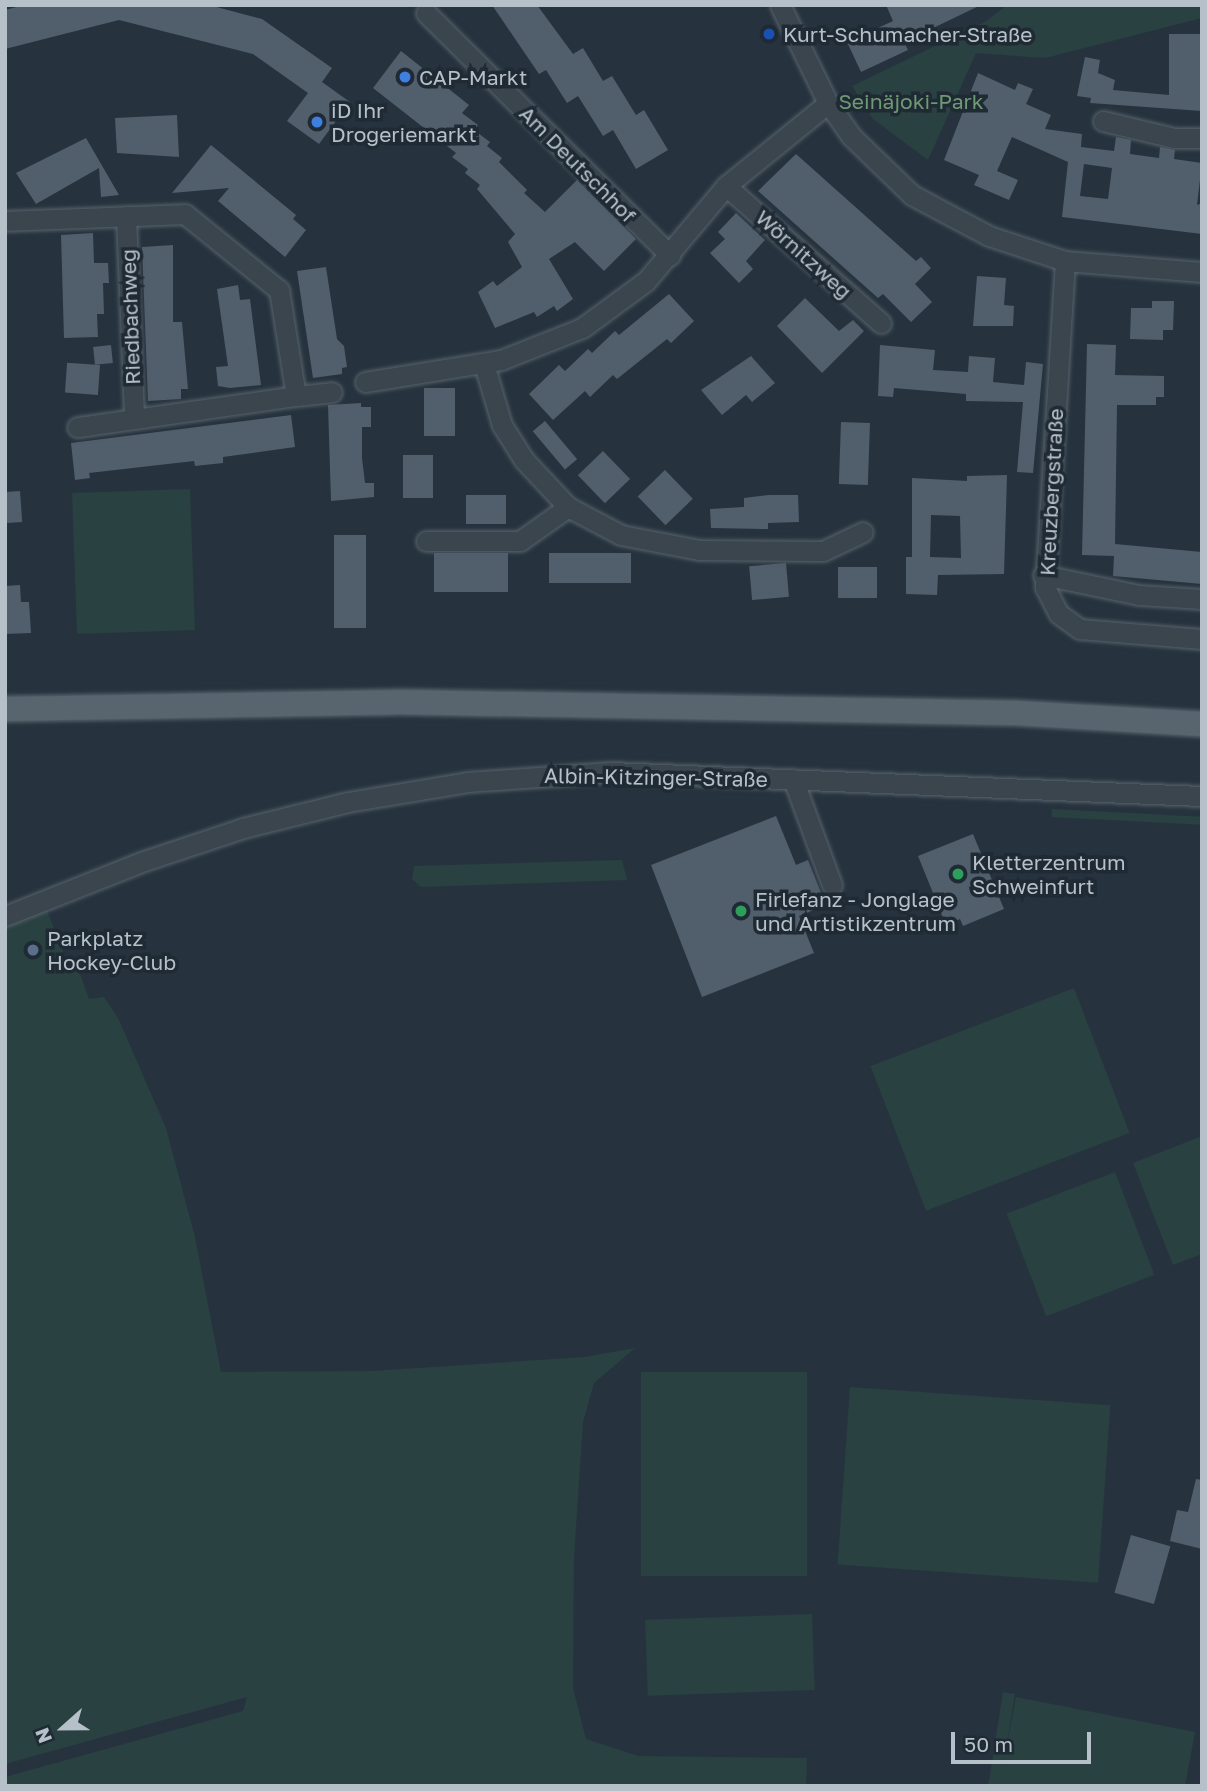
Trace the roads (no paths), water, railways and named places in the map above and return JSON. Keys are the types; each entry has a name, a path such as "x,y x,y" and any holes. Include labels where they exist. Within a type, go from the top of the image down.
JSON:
{"main road":[{"path":"5,709 397,702 1016,713 1202,723"}],"street":[{"path":"780,5 828,103 878,166 912,195 989,236 1065,261 1202,272"},
{"name":"Am Deutschhof","path":"426,13 670,256"},
{"path":"365,382 484,364 530,352 582,328 631,295 670,256 726,186 828,103"},
{"path":"1103,121 1160,134 1202,138"},
{"name":"Wörnitzweg","path":"726,186 881,323"},
{"path":"5,221 185,214 279,290 296,396"},
{"name":"Riedbachweg","path":"126,216 134,418"},
{"name":"Kreuzbergstraße","path":"1065,261 1043,575 1059,614 1080,629 1202,639"},
{"path":"484,364 502,425 524,460 568,507 621,535 651,544 699,550 829,551 863,532"},
{"path":"77,427 332,392"},
{"path":"426,541 520,541 568,507"},
{"path":"1043,575 1139,595 1202,599"},
{"name":"Albin-Kitzinger-Straße","path":"5,916 220,835 400,792 567,773 793,779 1202,796"},
{"path":"793,779 832,885"}],"place":[{"name":"Kurt-Schumacher-Straße","path":"769,34"},
{"name":"CAP-Markt","path":"405,77"},
{"name":"iD Ihr Drogeriemarkt","path":"317,122"},
{"name":"Kletterzentrum Schweinfurt","path":"958,874"},
{"name":"Firlefanz - Jonglage und Artistikzentrum","path":"741,911"},
{"name":"Parkplatz Hockey-Club","path":"33,950"}],"park label":[{"name":"Seinäjoki-Park","path":"911,101"}]}
